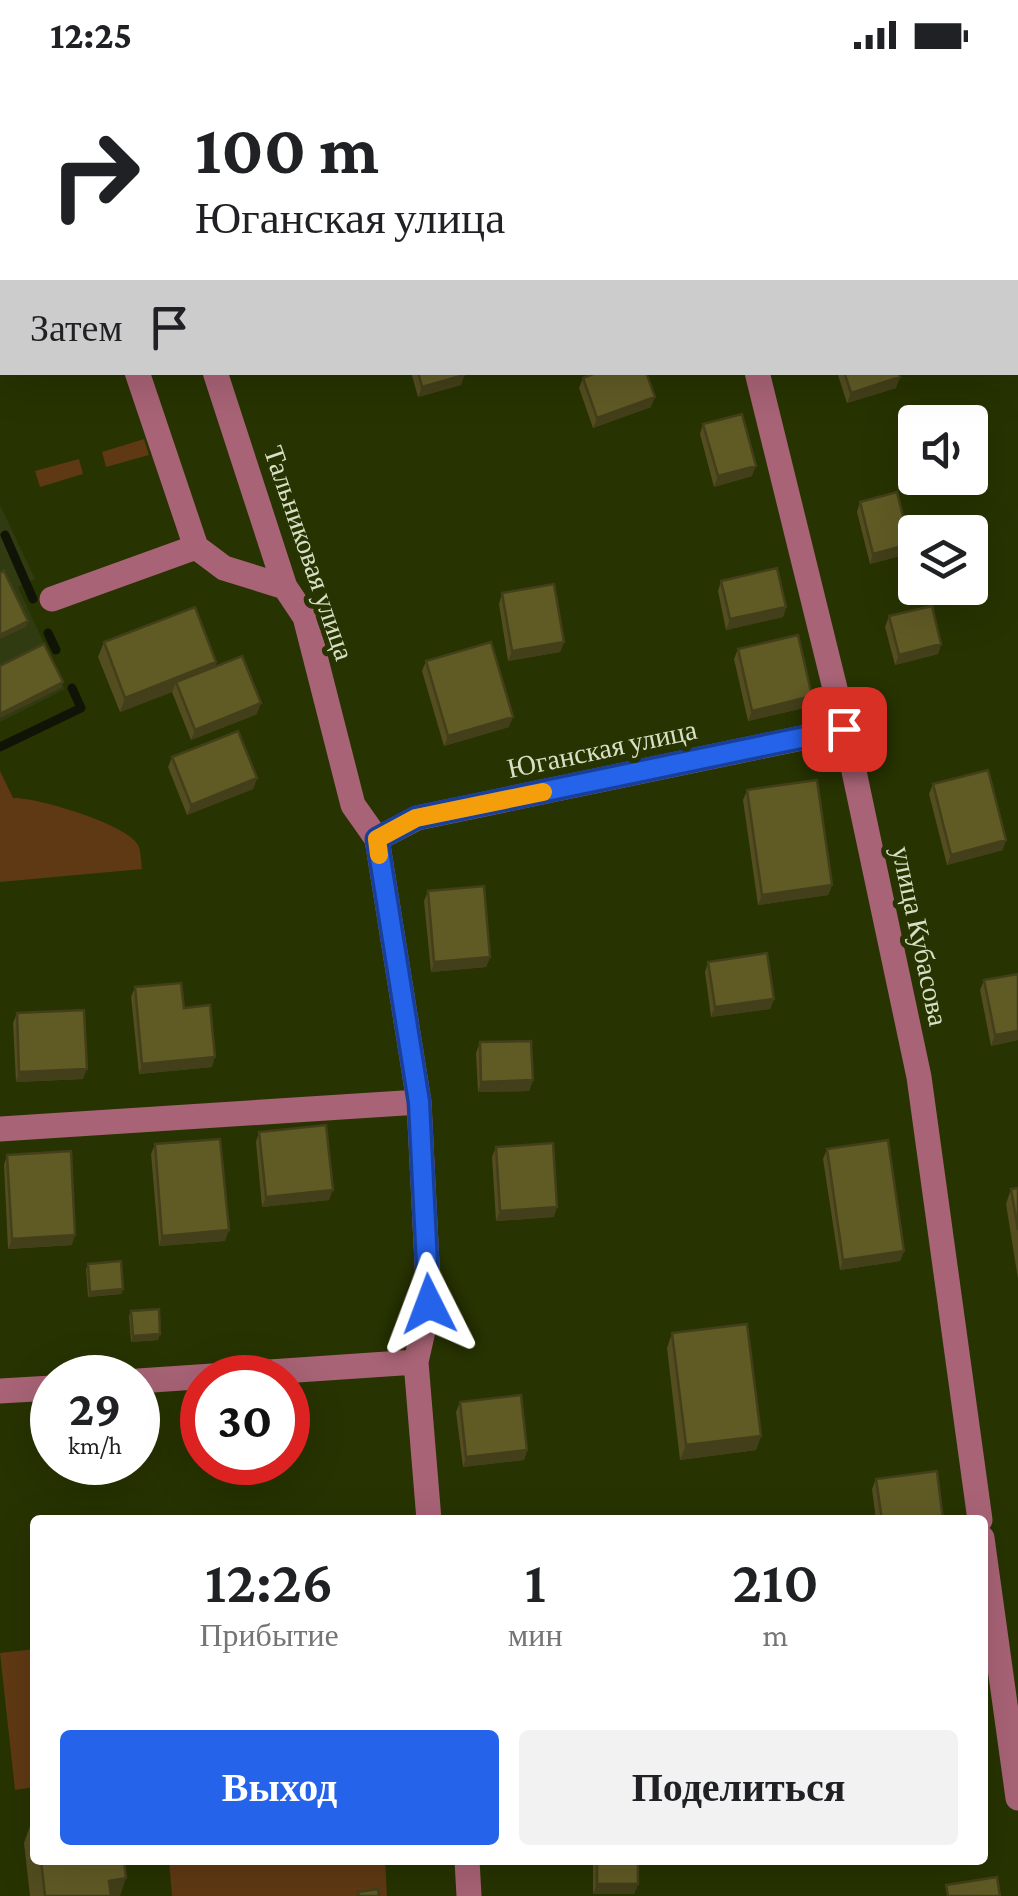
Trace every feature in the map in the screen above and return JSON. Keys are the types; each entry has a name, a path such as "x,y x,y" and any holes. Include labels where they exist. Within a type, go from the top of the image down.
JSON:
{"street":[{"path":"138,375 196,547 224,568 285,587"},
{"name":"Тальниковая улица","path":"216,375 285,587 305,617 352,805 377,839 419,1102 429,1304 416,1362 429,1515"},
{"name":"улица Кубасова","path":"758,375 844,729 920,1077 979,1515"},
{"path":"52,600 196,547"},
{"name":"Юганская улица","path":"377,839 416,818 844,729"},
{"path":"0,1129 419,1102"},
{"path":"160,1380 416,1362"},
{"path":"0,1391 30,1389"},
{"path":"988,1581 1018,1798"},
{"path":"467,1865 469,1896"}],"shaded area":[{"path":"144,439 149,455 106,467 102,452"},
{"path":"79,459 83,474 40,487 35,471"},
{"path":"0,505 35,579 18,587 65,689 0,722"},
{"path":"0,771 13,798 80,813 130,837 139,847 142,869 0,882"},
{"path":"30,1650 30,1788 15,1790 0,1653"},
{"path":"169,1865 385,1865 387,1896 172,1896"}],"building":[{"path":"419,375 464,375 422,387"},
{"path":"647,375 655,397 597,418 583,378"},
{"path":"845,375 900,377 851,393"},
{"path":"742,414 756,466 718,476 703,424"},
{"path":"897,492 903,515 898,515 898,547 873,554 860,502"},
{"path":"777,568 786,607 730,619 721,581"},
{"path":"4,571 28,621 0,635 0,573"},
{"path":"554,584 564,642 512,651 502,593"},
{"path":"932,606 941,644 899,655 889,616"},
{"path":"195,607 216,662 125,698 104,642"},
{"path":"798,635 812,696 752,711 738,649"},
{"path":"491,642 513,717 448,736 426,661"},
{"path":"44,644 63,682 0,714 0,666"},
{"path":"242,656 261,703 195,730 176,682"},
{"path":"238,731 257,778 191,805 172,757"},
{"path":"988,770 1006,840 951,855 933,784"},
{"path":"817,780 832,885 762,895 747,790"},
{"path":"484,886 490,957 434,962 428,891"},
{"path":"767,953 774,999 715,1007 708,962"},
{"path":"1018,974 1018,1031 995,1035 984,980"},
{"path":"181,983 184,1008 210,1005 215,1057 142,1064 135,987"},
{"path":"84,1010 87,1069 19,1072 17,1013"},
{"path":"531,1041 533,1080 481,1082 480,1042"},
{"path":"326,1125 333,1190 266,1197 259,1132"},
{"path":"220,1139 229,1230 162,1236 155,1144"},
{"path":"888,1140 904,1251 843,1260 827,1149"},
{"path":"553,1143 557,1207 500,1211 496,1147"},
{"path":"71,1151 75,1235 12,1239 7,1155"},
{"path":"1018,1188 1018,1230 1011,1189"},
{"path":"121,1261 123,1289 90,1292 88,1264"},
{"path":"159,1309 160,1334 133,1336 131,1311"},
{"path":"747,1324 761,1436 686,1445 672,1333"},
{"path":"521,1395 527,1450 466,1457 460,1402"},
{"path":"937,1471 942,1515 881,1515 876,1479"},
{"path":"42,1865 125,1865 126,1878 109,1881 111,1896 45,1896"},
{"path":"597,1865 638,1865 638,1884 597,1884"},
{"path":"997,1877 1000,1896 948,1896 946,1885"},
{"path":"378,1889 379,1896 359,1896 358,1892"}],"waterway":[{"path":"5,535 33,599"},
{"path":"48,633 56,650"},
{"path":"0,747 81,708 72,688"}],"slow traffic":[{"path":"379,855 377,839 416,818 543,792"}],"route":[{"path":"429,1304 419,1102 377,839 416,818 844,729"}]}
